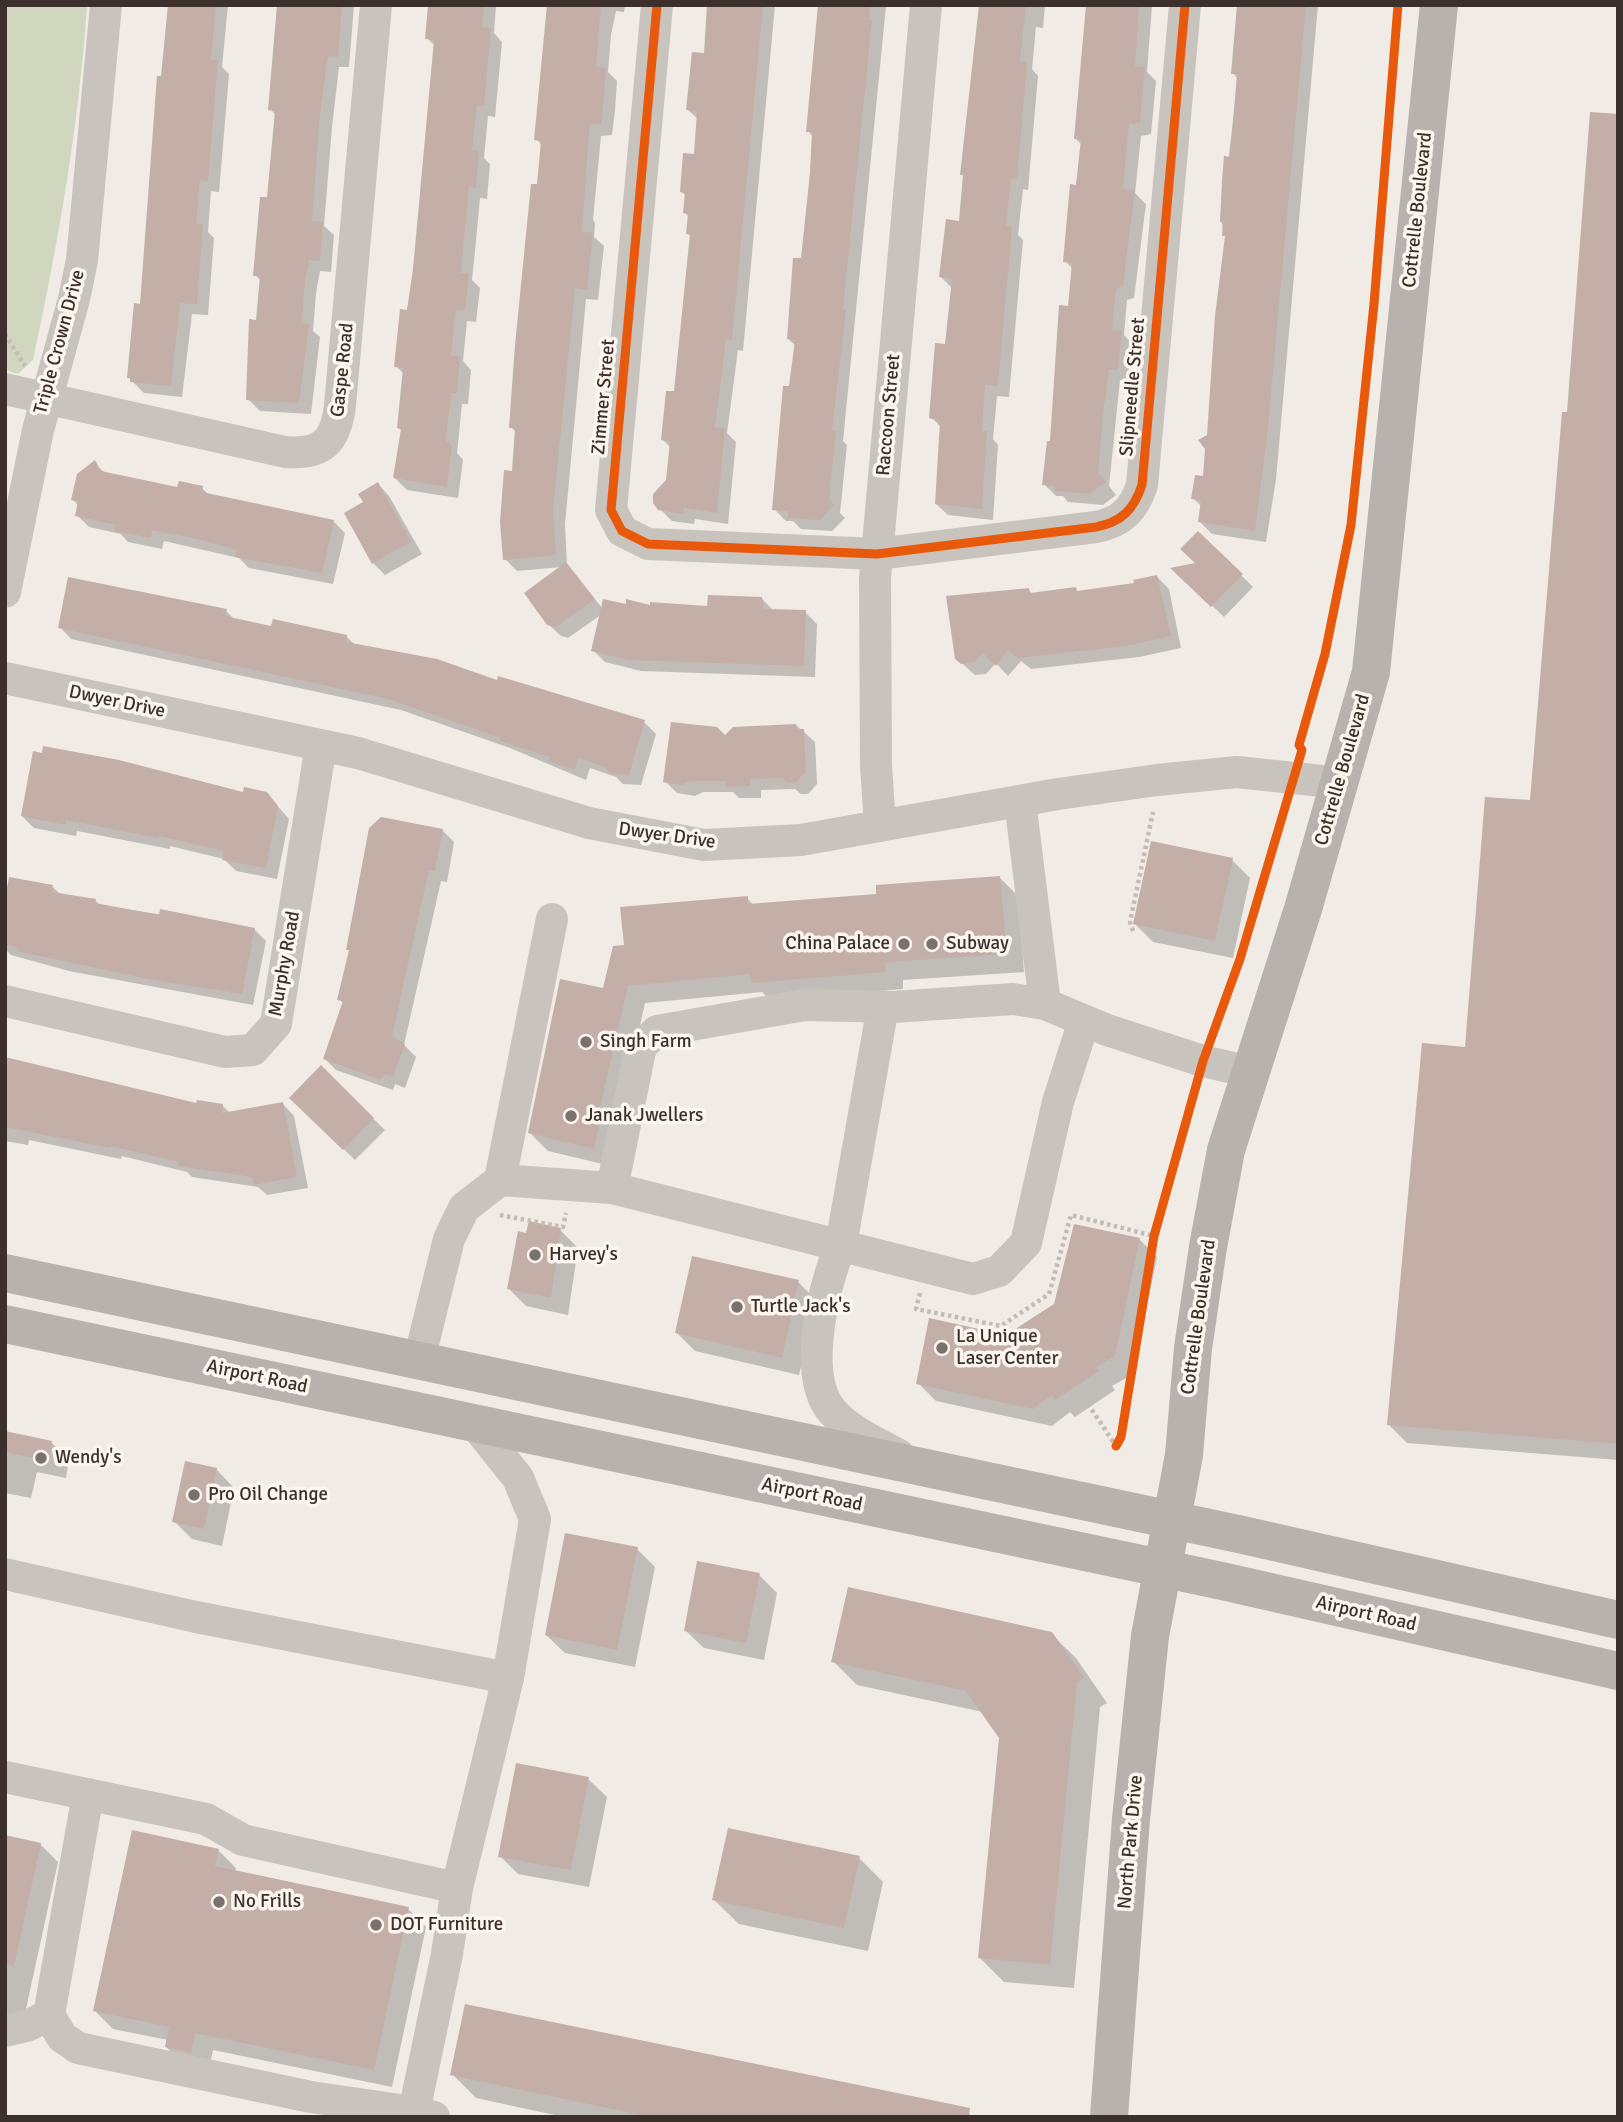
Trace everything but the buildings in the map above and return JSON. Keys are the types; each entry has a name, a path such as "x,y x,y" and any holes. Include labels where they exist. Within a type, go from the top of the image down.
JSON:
{"main road":[{"name":"Cottrelle Boulevard","path":"1163,1568 1184,1455 1192,1348 1219,1176 1341,783 1371,672 1439,5"},
{"path":"5,1273 1172,1520 1618,1620"},
{"name":"Airport Road","path":"5,1324 1163,1568 1618,1671"},
{"name":"North Park Drive","path":"1109,2117 1133,1806 1150,1636 1163,1568"}],"street":[{"name":"Triple Crown Drive","path":"5,592 46,399 82,260 106,5"},
{"name":"Gaspe Road","path":"46,399 285,452 312,451 327,443 337,428 340,405 376,5"},
{"name":"Zimmer Street","path":"657,5 611,510 615,521 629,537 660,546 877,554"},
{"name":"Raccoon Street","path":"880,826 876,765 877,554 926,5"},
{"name":"Slipneedle Street","path":"877,554 1107,525 1128,513 1136,501 1142,485 1185,5"},
{"path":"16,379 46,399"},
{"name":"Dwyer Drive","path":"5,678 358,753 589,823 666,840 704,845 801,840 1020,801 1157,780 1237,772 1341,783"},
{"name":"Murphy Road","path":"5,1001 225,1052 253,1050 276,1024 321,745"},
{"path":"1020,801 1045,1004"},
{"path":"419,1360 449,1239 464,1208 500,1180 552,919"},
{"path":"612,1188 641,1046 657,1031 805,1005 883,1006 1013,999 1045,1004 1084,1021 1203,1061 1250,1072"},
{"path":"883,1006 841,1245 833,1263 816,1348 816,1373 822,1396 831,1410 856,1432 923,1468"},
{"path":"500,1180 612,1188 973,1279 999,1271 1026,1243 1058,1102 1084,1021"},
{"path":"88,1794 49,2015 62,2037 78,2048 311,2097 424,2115 457,1888 508,1678 535,1519 518,1478 474,1423"},
{"path":"5,1574 196,1617 508,1678"},
{"path":"5,1777 206,1819 243,1840 457,1888"},
{"path":"5,2031 27,2026 49,2015"}],"path":[{"path":"5,334 16,379"},
{"path":"1133,931 1130,922 1153,812"},
{"path":"491,1215 510,1215 563,1227 566,1209"},
{"path":"921,1290 916,1309 1002,1326 1049,1294 1071,1215 1154,1236"},
{"path":"1151,1247 1157,1224"},
{"path":"1084,1398 1119,1441"}],"green space":[{"path":"5,5 87,5 73,139 51,272 33,360 18,374 5,370"}],"cycle path":[{"path":"657,5 611,510 622,531 648,544 877,554 1096,527 1120,518 1135,501 1142,485 1185,5"},
{"path":"1116,1446 1121,1437 1154,1236 1203,1061 1240,959 1302,750 1299,745 1325,654 1351,525 1374,304 1398,5"}],"place":[{"name":"China Palace","path":"904,944"},
{"name":"Subway","path":"932,944"},
{"name":"Singh Farm","path":"586,1042"},
{"name":"Janak Jwellers","path":"571,1116"},
{"name":"Harvey's","path":"535,1255"},
{"name":"Turtle Jack's","path":"737,1307"},
{"name":"La Unique Laser Center","path":"942,1348"},
{"name":"Wendy's","path":"41,1458"},
{"name":"Pro Oil Change","path":"194,1495"},
{"name":"No Frills","path":"219,1902"},
{"name":"DOT Furniture","path":"376,1925"}]}
